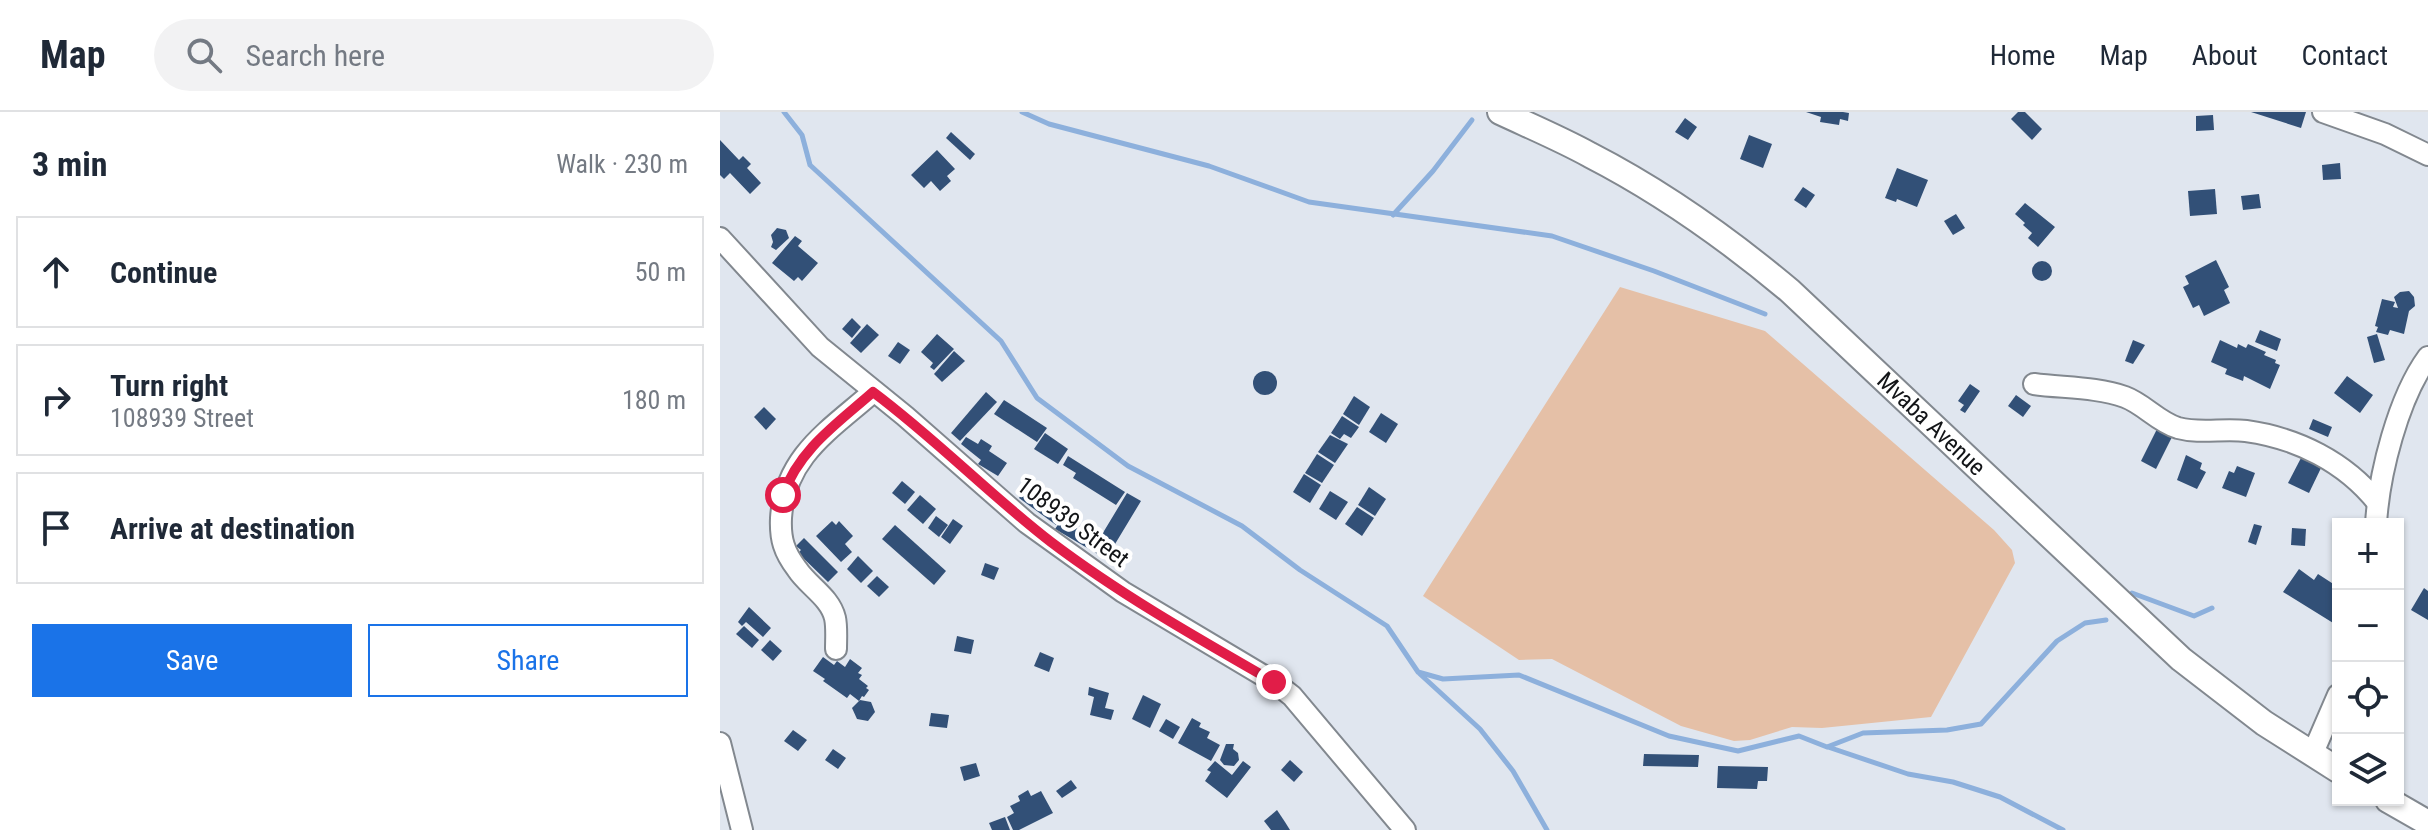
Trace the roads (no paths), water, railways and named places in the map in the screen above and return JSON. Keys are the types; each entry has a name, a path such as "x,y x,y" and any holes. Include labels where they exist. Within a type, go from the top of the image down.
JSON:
{"street":[{"name":"Mvaba Avenue","path":"1500,112 1590,154 1647,187 1753,260 1790,291 2181,659 2264,723 2332,767"},
{"path":"2323,112 2385,134 2428,155"},
{"name":"108939 Street","path":"720,238 820,347 905,416 1027,523 1062,550 1175,624 1274,682 1292,696 1405,830"},
{"path":"2376,518 2377,502 2397,421 2409,388 2428,357"},
{"path":"2034,384 2101,391 2127,398 2165,423 2180,428 2244,431 2290,441 2324,456 2360,481 2377,502"},
{"path":"836,649 835,617 825,599 804,580 783,547 780,533 783,495 796,465 806,452 873,392"},
{"path":"2312,755 2332,709"},
{"path":"720,743 742,830"},
{"path":"2398,806 2428,823"}],"waterway":[{"path":"784,112 802,135 810,165 1001,341 1037,398 1128,466 1242,526 1300,570 1387,626 1418,672 1443,679 1519,675 1669,736 1738,751 1799,736 1827,747 1863,733 1947,730 1981,724 2057,641 2085,623 2106,620"},
{"path":"1022,112 1049,124 1209,166 1309,202 1552,236 1765,314"},
{"path":"1393,215 1433,171 1472,120"},
{"path":"2132,593 2194,616 2212,608"},
{"path":"1420,674 1480,729 1513,771 1547,830"},
{"path":"1828,747 1908,774 1953,782 2000,797 2063,830"}]}
